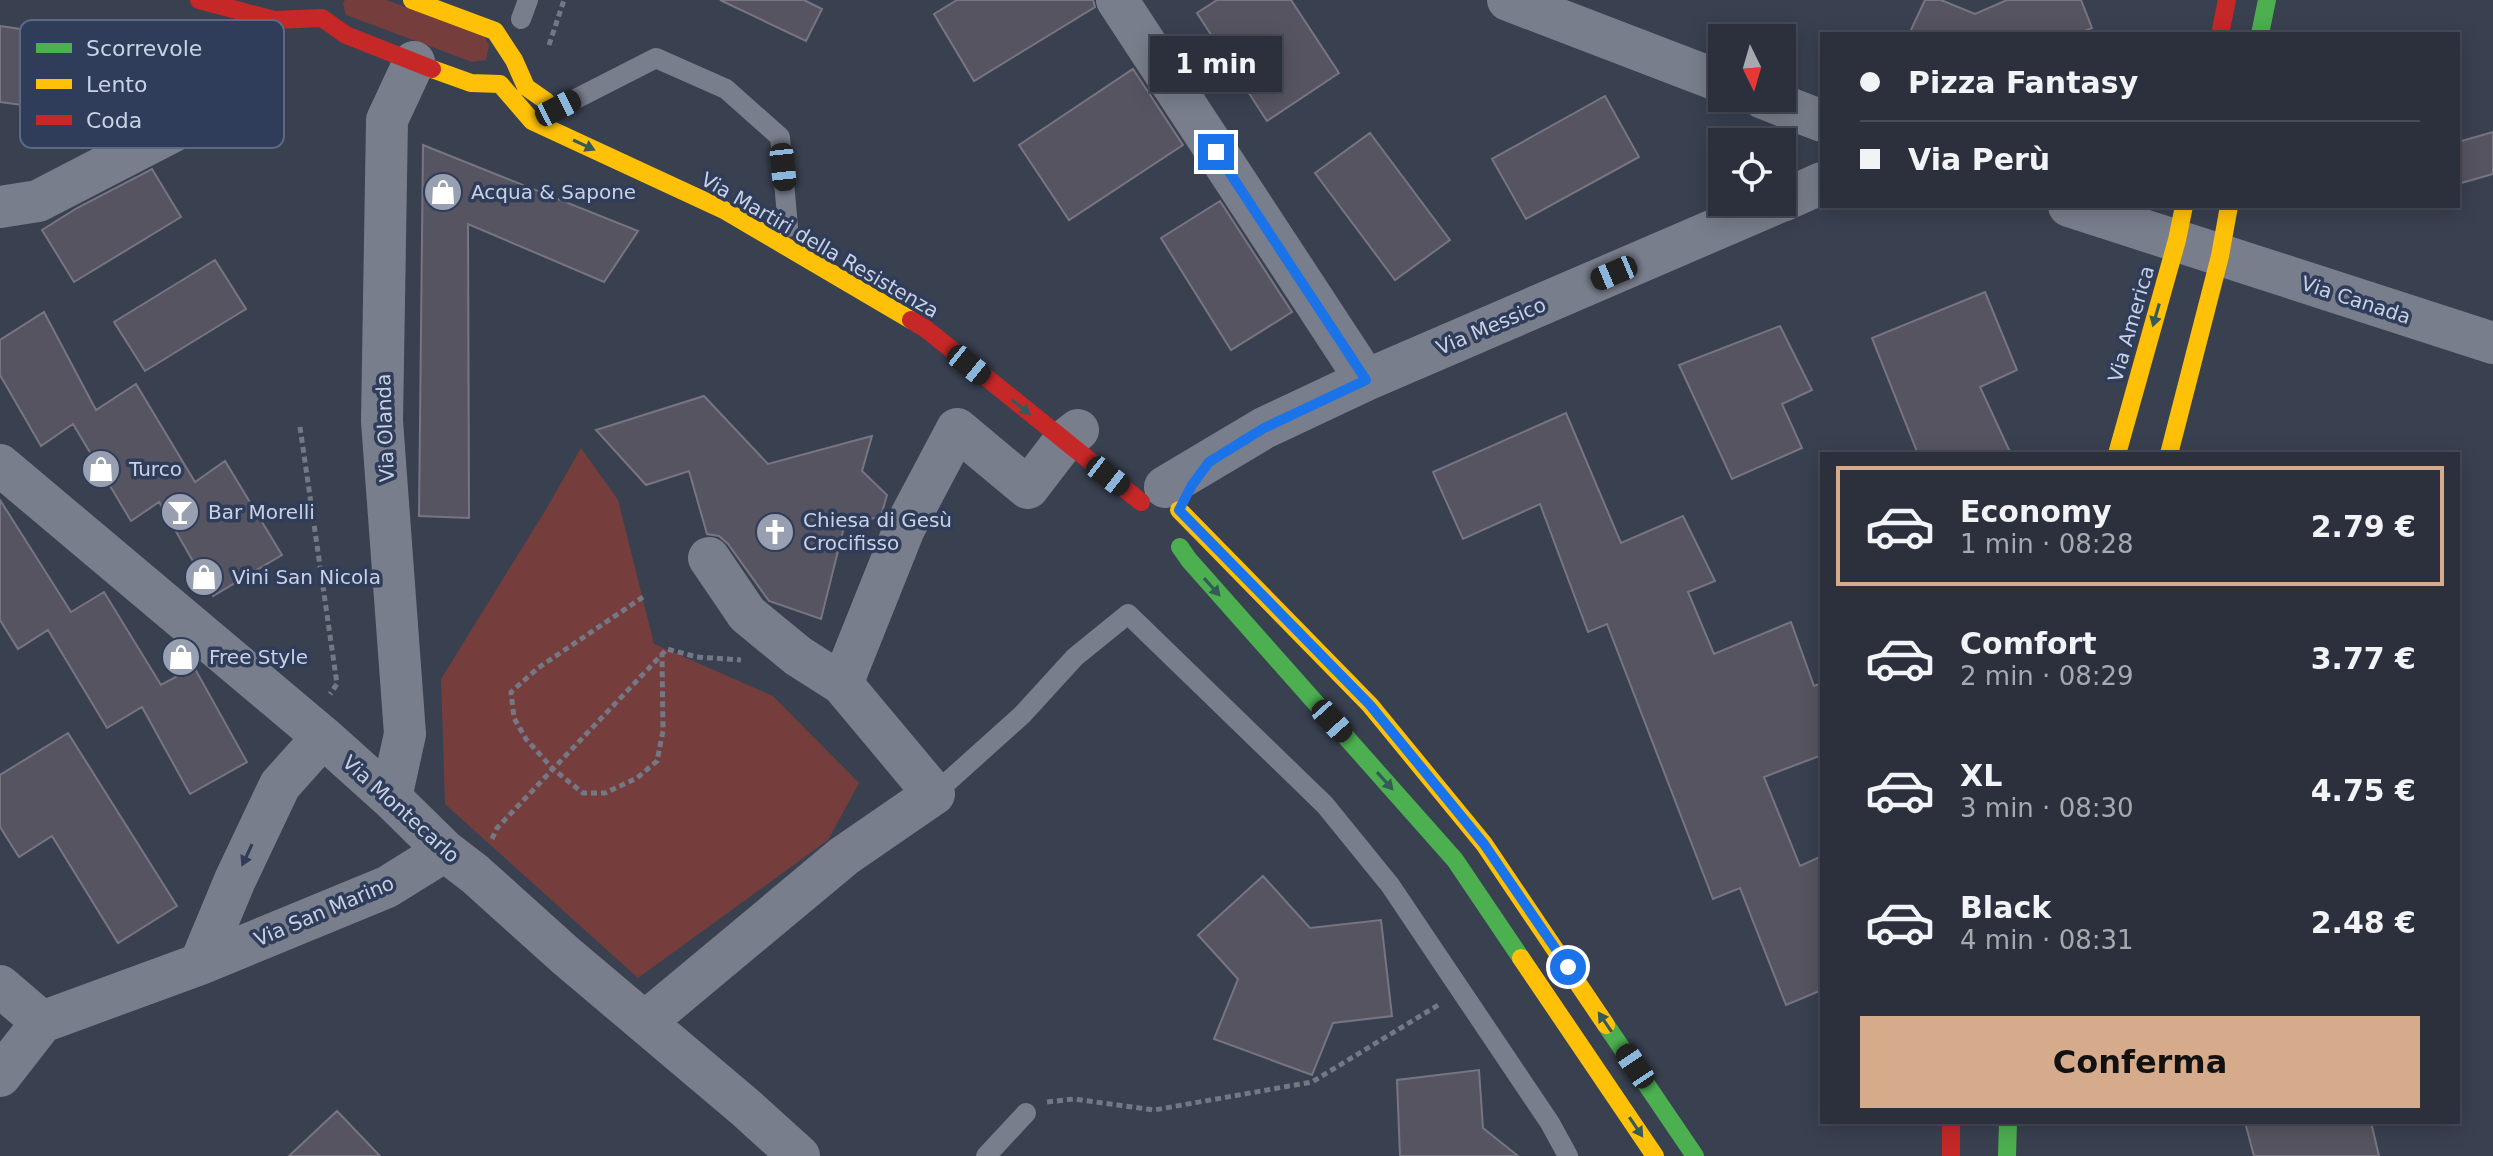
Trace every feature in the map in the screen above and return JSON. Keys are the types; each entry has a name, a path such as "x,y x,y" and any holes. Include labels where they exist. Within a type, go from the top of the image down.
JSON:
{"main road":[{"path":"199,0 274,20 324,9 346,35 471,83 500,84 514,60"},
{"path":"412,0 495,31 514,60 526,87 566,111"},
{"path":"2220,32 2227,0"},
{"path":"2260,32 2267,0"},
{"name":"Via Martiri della Resistenza","path":"500,84 532,121 724,210 926,329 1071,436 1114,457"},
{"name":"Via Martiri della Resistenza","path":"687,173 788,227 931,317 1159,506 1370,705 1484,844 1695,1156"},
{"path":"2170,452 2220,256 2229,208"},
{"name":"Via America","path":"2118,452 2181,223"},
{"name":"Via Martiri della Resistenza","path":"1159,506 1189,560 1455,860 1655,1156"},
{"path":"1951,1124 1951,1156"},
{"path":"2007,1156 2008,1124"}],"street":[{"path":"1117,0 1366,380"},
{"path":"1508,0 1708,77"},
{"name":"Via Olanda","path":"391,798 405,734 382,421 387,120 414,62"},
{"path":"1796,111 1820,120"},
{"path":"0,207 38,201 141,148"},
{"name":"Via Messico","path":"1796,194 1820,184"},
{"name":"Via Canada","path":"2082,208 2181,223 2220,256 2493,343"},
{"name":"Via Messico","path":"1159,506 1209,462 1264,428 1366,380 1745,216"},
{"path":"842,684 904,529 957,429 1028,488 1071,436"},
{"name":"Via Montecarlo","path":"0,465 315,731 460,863 799,1156"},
{"path":"645,1022 844,856 934,794 842,684 798,656 747,614 709,558"},
{"path":"200,964 280,785 315,731"},
{"name":"Via San Marino","path":"42,1022 200,964 387,887 460,863"},
{"path":"0,986 42,1022 0,1076"}],"lane":[{"path":"566,111 656,58 726,89 780,137 788,227"},
{"path":"934,794 1022,715 1075,657 1128,614 1325,805 1390,885 1550,1123 1568,1156"},
{"path":"986,1156 1026,1113"}],"path":[{"path":"300,427 337,684 315,731"},
{"path":"643,597 538,668 511,692 514,718 526,739 553,769 583,793 605,793 637,778 657,761 663,731 662,655"},
{"path":"460,863 667,649 697,657 762,661 798,656"},
{"path":"1026,1113 1038,1102 1074,1099 1154,1110 1312,1082 1461,991"}],"shaded area":[{"path":"345,0 386,0 484,36 489,45 486,60 472,62 346,15"},
{"path":"581,448 618,500 654,644 773,696 859,783 828,840 638,978 445,804 441,679"}],"building":[{"path":"720,0 804,0 822,9 806,41"},
{"path":"957,0 1093,0 1095,7 974,81 934,14"},
{"path":"1217,0 1291,0 1339,73 1267,121 1197,13"},
{"path":"1925,0 1941,0 1975,14 2007,0 2081,0 2092,28 2083,32 1910,32"},
{"path":"0,26 20,29 20,105 0,102"},
{"path":"1133,69 1183,145 1069,220 1019,145"},
{"path":"1605,96 1639,157 1526,219 1492,159"},
{"path":"2493,132 2493,174 2460,183 2460,141"},
{"path":"1370,133 1450,240 1395,280 1315,173"},
{"path":"423,145 638,231 604,282 468,224 469,518 419,516"},
{"path":"152,169 181,217 74,282 42,230"},
{"path":"1220,201 1292,312 1231,350 1161,238"},
{"path":"215,260 246,309 145,371 114,322"},
{"path":"1985,292 2017,370 1980,387 2010,452 1917,452 1872,338"},
{"path":"44,312 96,410 136,384 195,482 225,461 282,555 213,596 159,502 131,521 73,424 41,446 0,375 0,340"},
{"path":"1780,326 1812,390 1782,404 1802,448 1732,479 1679,365"},
{"name":"Chiesa di Gesù Crocifisso","path":"704,396 768,464 872,436 862,471 887,495 881,516 844,527 821,619 769,601 728,544 719,536 707,534 689,471 646,485 596,430"},
{"path":"1566,413 1621,543 1683,516 1715,581 1688,592 1714,654 1791,622 1814,686 1820,684 1820,756 1764,777 1800,866 1820,857 1820,991 1786,1005 1740,888 1713,899 1607,624 1588,632 1540,504 1463,539 1433,472"},
{"path":"0,500 71,612 104,592 161,685 194,667 247,762 190,794 142,707 107,728 48,630 18,649 0,620"},
{"path":"68,733 177,906 118,943 52,836 19,857 0,827 0,775"},
{"path":"1263,876 1310,928 1381,920 1392,1016 1333,1023 1312,1075 1214,1039 1238,979 1198,935"},
{"path":"1479,1070 1483,1128 1518,1156 1400,1156 1397,1080"},
{"path":"337,1111 380,1156 289,1156"},
{"path":"2246,1124 2371,1124 2379,1156 2254,1156"}],"traffic: fast":[{"path":"2260,32 2267,0"},
{"path":"1180,547 1455,860 1521,958"},
{"path":"1606,1025 1695,1156"},
{"path":"2007,1156 2008,1124"}],"traffic: slow":[{"path":"412,0 495,31 514,60 526,87 546,101"},
{"path":"432,69 471,83 500,84 532,121 724,210 911,320"},
{"path":"2118,452 2184,208"},
{"path":"2170,452 2220,256 2229,208"},
{"path":"1179,510 1370,705 1484,844 1606,1025"},
{"path":"1521,958 1655,1156"}],"traffic: jam":[{"path":"199,0 274,20 322,18 346,35 432,69"},
{"path":"2220,32 2227,0"},
{"path":"911,320 1141,502"},
{"path":"1951,1124 1951,1156"}],"place":[{"name":"Acqua & Sapone","path":"443,192"},
{"name":"Turco","path":"101,469"},
{"name":"Bar Morelli","path":"180,512"},
{"name":"Chiesa di Gesù Crocifisso","path":"775,532"},
{"name":"Vini San Nicola","path":"204,577"},
{"name":"Free Style","path":"181,657"}],"route":[{"path":"1216,152 1366,380 1264,428 1209,462 1179,510 1370,705 1484,844 1568,967"}]}
